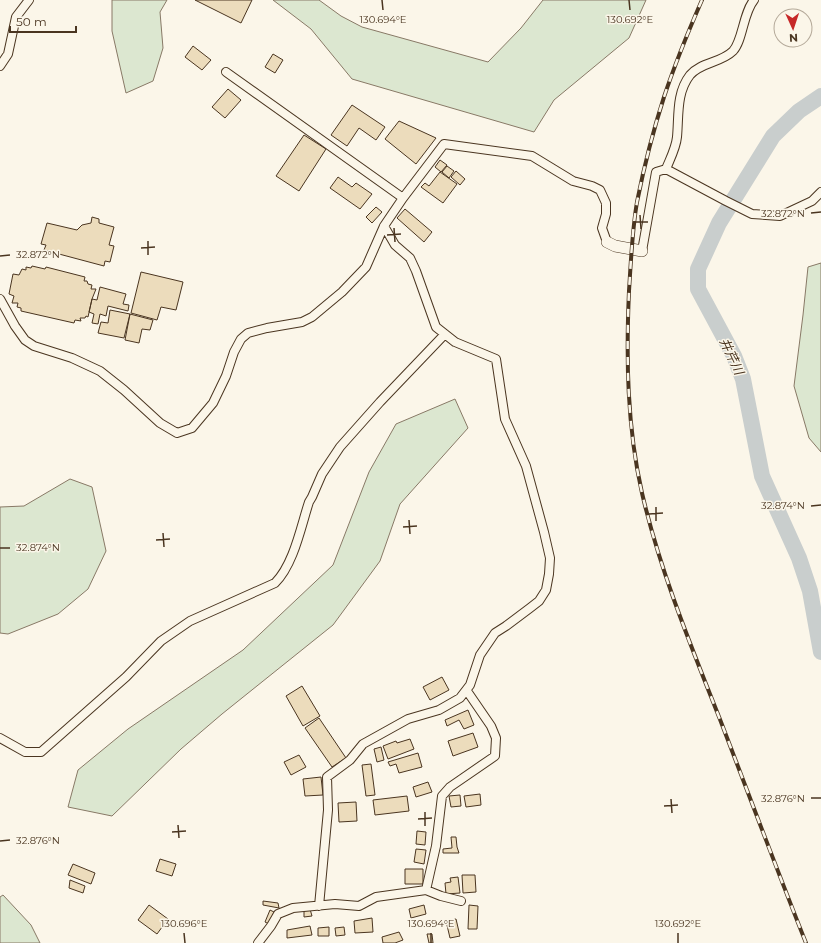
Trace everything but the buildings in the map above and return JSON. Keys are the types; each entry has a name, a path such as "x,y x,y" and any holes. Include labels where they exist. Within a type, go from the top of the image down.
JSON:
{"main road":[{"path":"607,242 615,246 642,251"}],"street":[{"path":"0,66 8,54 16,17 29,0"},
{"path":"666,169 677,138 677,118 683,87 690,75 700,67 721,58 733,50 750,5 754,0"},
{"path":"226,72 403,198"},
{"path":"0,299 15,326 25,340 34,346 72,358 100,372 124,390 160,423 177,433 192,428 213,403 226,376 234,352 241,339 248,333 302,322 312,317 342,292 366,267 384,226 403,198 444,144 532,156 573,182 592,186 600,190 606,202 606,214 602,228 607,242"},
{"path":"642,251 656,172 666,169 752,214 780,216 812,201 821,192"},
{"path":"812,201 821,201"},
{"path":"319,906 328,810 328,778 350,760 363,744 408,719 439,710 460,698 467,691 480,655 495,633 539,601 546,590 549,574 550,558 526,466 505,419 496,359 455,342 436,327 410,258 395,245 384,226"},
{"path":"0,738 25,752 41,752 126,677 161,641 190,621 275,582 282,576 292,553 309,502 322,474 340,447 380,402 445,334"},
{"path":"426,890 436,846 442,796 450,787 495,756 496,738 491,726 467,691"},
{"path":"258,943 278,914 293,908 335,904 359,906 376,897 426,890 441,896 461,901"}],"green space":[{"path":"112,0 167,0 160,12 163,48 153,81 126,93 112,31"},
{"path":"273,0 319,0 341,16 362,27 488,62 521,28 543,0 646,0 629,38 554,100 534,132 352,79 311,29"},
{"path":"821,263 821,452 809,438 794,386 808,267"},
{"path":"455,399 468,428 400,504 380,561 333,625 222,714 181,749 112,816 68,807 78,770 128,729 243,650 333,565 369,472 396,424"},
{"path":"70,479 92,487 106,551 88,589 58,614 8,634 0,633 0,507 24,506"},
{"path":"3,895 31,925 40,943 0,943 0,897"}],"waterway":[{"name":"井芹川","path":"821,96 799,111 773,136 719,223 698,269 698,289 734,356 743,379 762,476 799,558 810,591 821,652"}],"railway":[{"path":"702,0 677,60 660,110 652,136 635,213 629,291 628,342 629,392 633,443 649,522 667,580 806,943"}]}
